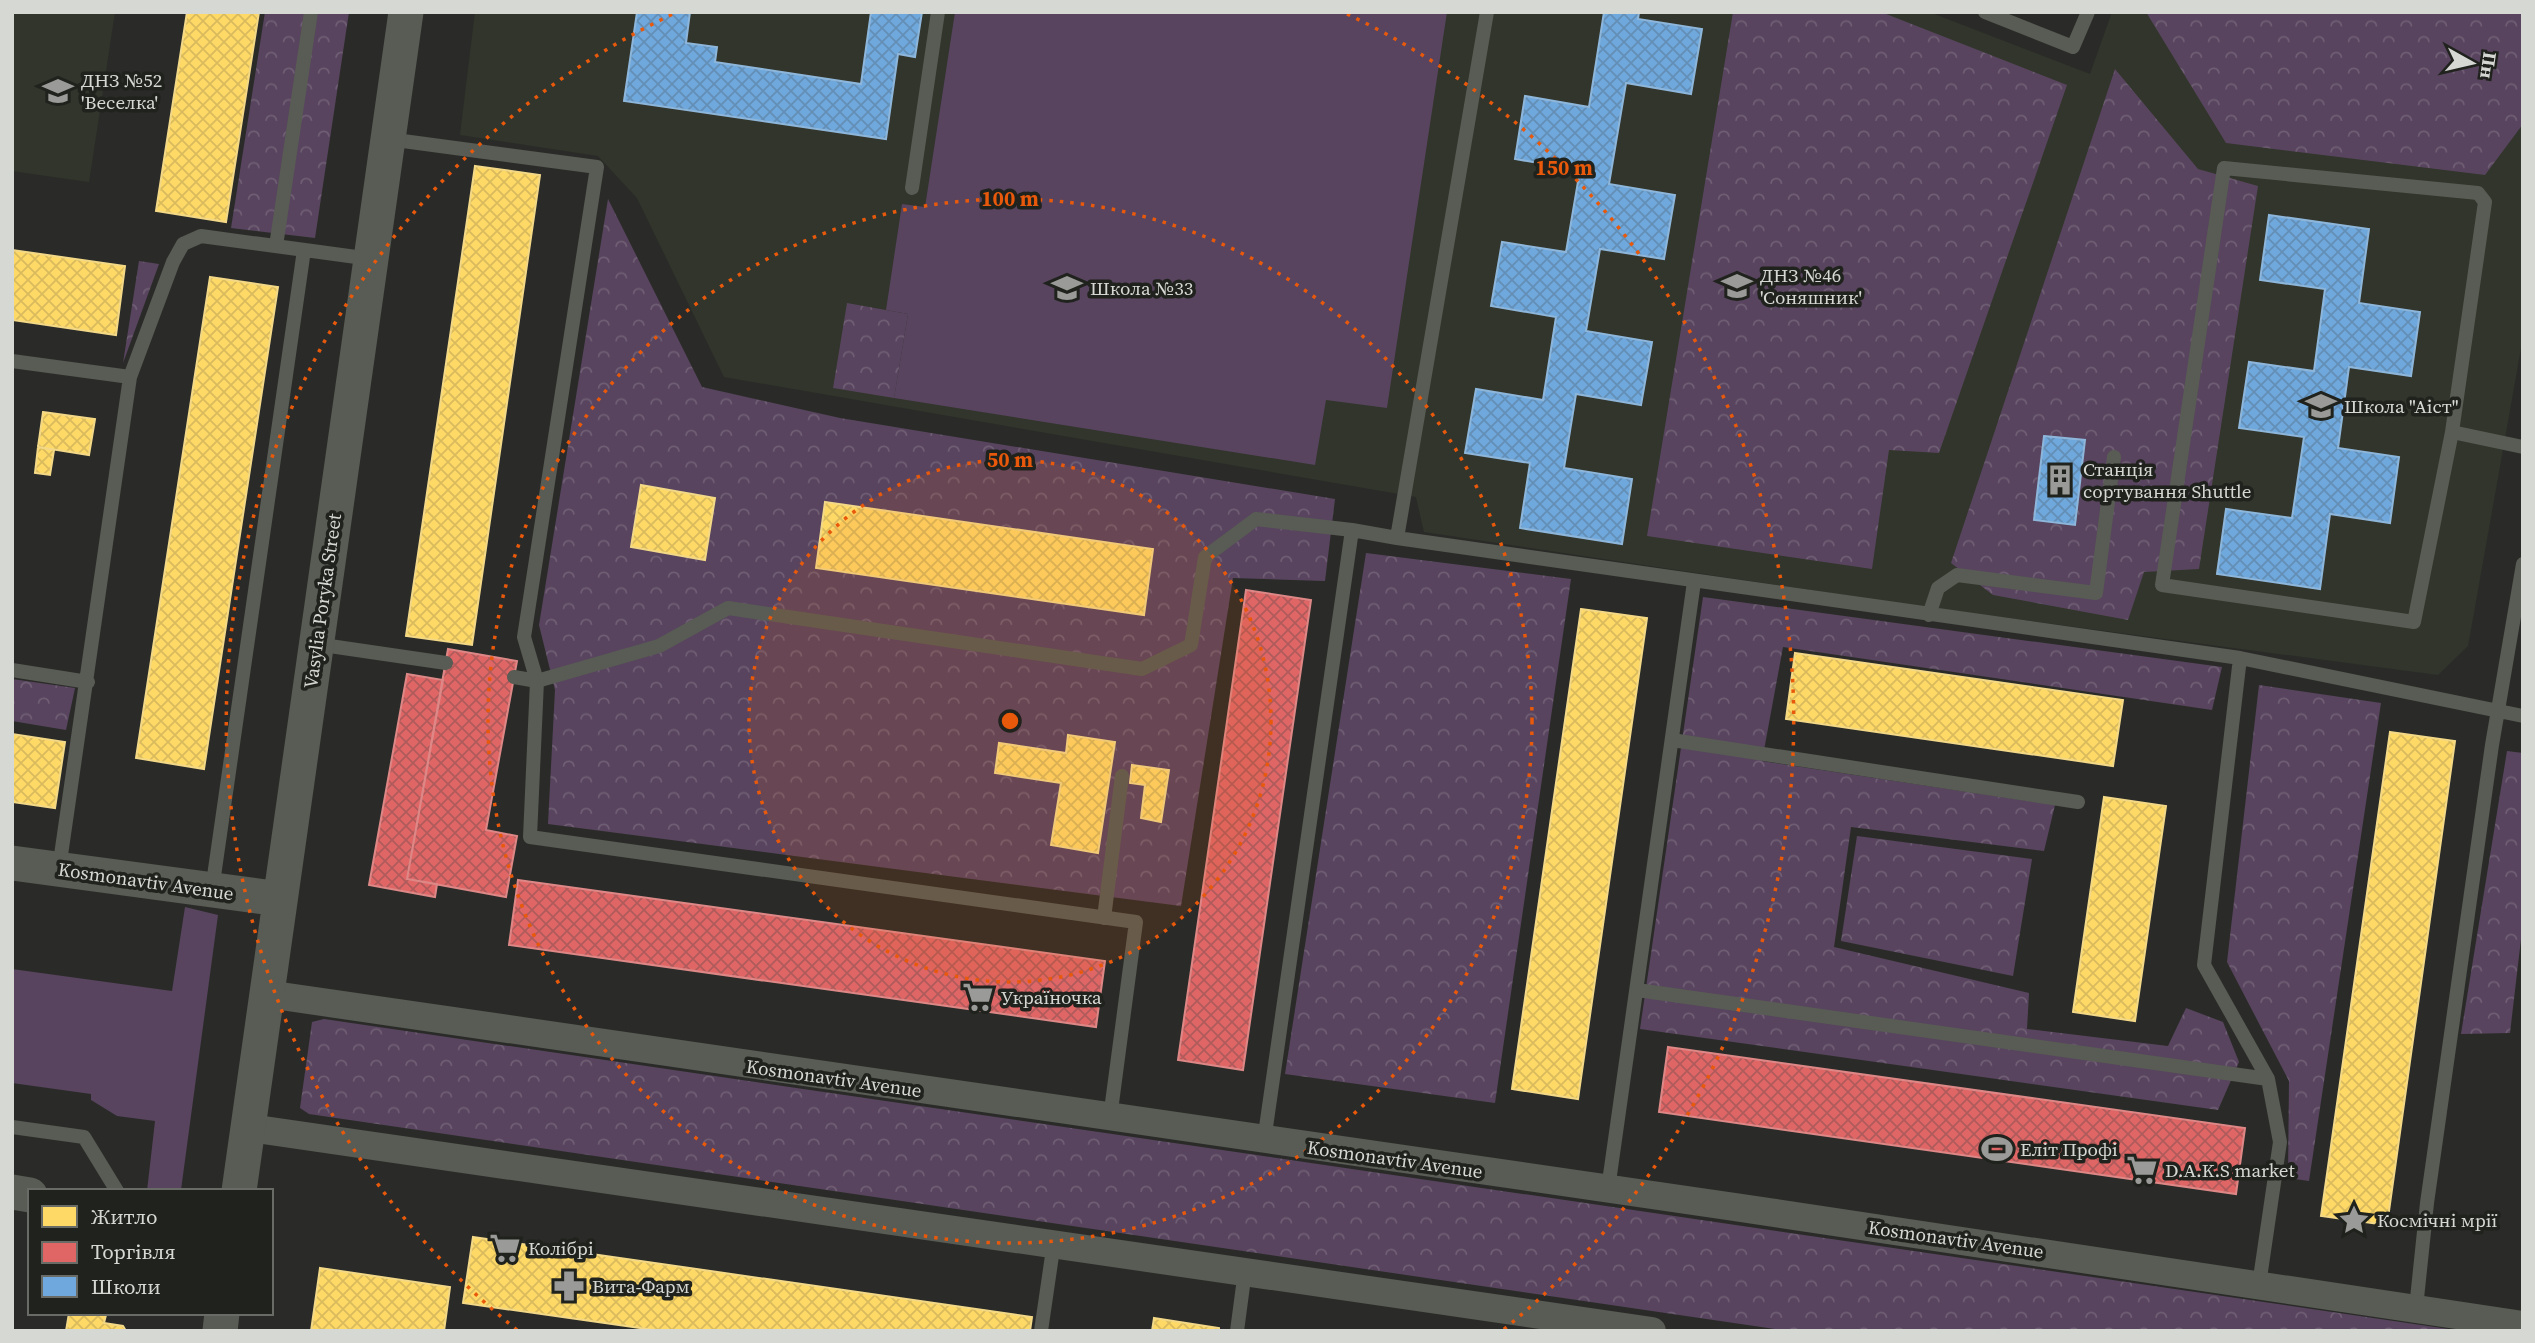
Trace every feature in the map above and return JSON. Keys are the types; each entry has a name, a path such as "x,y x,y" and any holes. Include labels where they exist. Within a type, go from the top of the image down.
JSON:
{"street":[{"name":"Vasylia Poryka Street","path":"239,1189 406,12"},
{"name":"Kosmonavtiv Avenue","path":"12,863 280,899"},
{"name":"Kosmonavtiv Avenue","path":"267,994 2523,1325"},
{"path":"249,1128 1054,1242 1578,1325 1652,1331"}],"lane":[{"path":"276,247 311,12"},
{"path":"912,188 938,12"},
{"path":"1396,538 1487,12"},
{"path":"1985,12 2073,47 2088,12"},
{"path":"388,139 597,167 523,637 537,681 530,837 1136,922 1110,1118"},
{"path":"2224,168 2478,193 2485,202 2452,432 2414,622 2162,584 2224,168"},
{"path":"59,869 130,377 173,262 183,244 201,236 371,259"},
{"path":"212,890 304,250"},
{"path":"12,361 130,377"},
{"path":"2452,432 2523,447"},
{"path":"1929,615 1938,588 1957,575 2096,593 2113,457"},
{"path":"514,677 537,681 659,646 728,608 1142,668 1191,645 1205,557 1256,519 1352,530 1694,582 2240,658 2523,716"},
{"path":"1264,1140 1352,530"},
{"path":"2416,1308 2429,1190 2497,711 2523,564"},
{"path":"1608,1189 1694,582"},
{"path":"316,643 446,663"},
{"path":"2240,658 2204,965 2268,1079 2280,1142 2259,1285"},
{"path":"12,670 88,682"},
{"path":"1672,740 2078,802"},
{"path":"1104,918 1122,776"},
{"path":"1637,990 2268,1079"},
{"path":"12,1127 84,1137 116,1189"},
{"path":"1041,1331 1054,1242"},
{"path":"1237,1331 1245,1271"}],"shaded area":[{"name":"ДНЗ №52 'Веселка'","path":"12,12 115,12 89,182 12,171"},
{"path":"475,12 1929,12 2090,74 2112,12 2148,12 2523,65 2523,337 2468,646 2438,675 1917,606 1424,532 1416,497 724,377 637,198 598,156 460,135"}],"green space":[{"path":"265,12 349,12 315,238 231,228"},
{"path":"955,12 1447,12 1387,408 1326,400 1315,465 894,398 908,314 886,310 902,204 925,207"},
{"path":"1733,12 1881,12 2067,85 1939,453 1889,450 1872,569 1647,536"},
{"path":"2146,12 2523,12 2523,124 2485,175 2226,143"},
{"path":"2115,69 2198,169 2258,186 2199,569 2144,572 2128,620 1993,595 1951,563"},
{"path":"608,199 702,387 840,418 1335,499 1325,581 1233,578 1181,906 548,824 555,690 539,625"},
{"path":"139,261 159,264 123,363"},
{"path":"847,303 908,314 894,398 833,388"},
{"path":"1366,553 1571,579 1495,1103 1285,1074"},
{"path":"1703,597 2222,667 2212,710 1783,647 1762,761 2055,805 2044,851 1851,827 1834,947 2029,993 2027,1029 2168,1046 2186,1008 2223,1022 2239,1062 2218,1110 1640,1029"},
{"path":"12,679 75,688 66,730 12,721"},
{"path":"2259,685 2381,703 2309,1181 2288,1178 2289,1081 2227,962"},
{"path":"2507,751 2523,753 2523,922 2510,1033 2461,1034"},
{"path":"1857,836 2032,859 2013,976 1841,941"},
{"path":"185,907 218,915 181,1189 147,1189 155,1121 117,1116 91,1100 91,1094 12,1083 12,969 172,991"},
{"path":"324,1019 2462,1331 1788,1331 309,1114 300,1108 312,1022"}],"building: Житло":[{"path":"187,12 259,12 226,222 156,211"},
{"path":"475,166 540,175 472,645 406,636"},
{"path":"12,250 125,266 116,335 12,320"},
{"path":"210,277 278,287 204,769 136,758"},
{"path":"43,412 95,419 89,455 38,447"},
{"path":"38,447 54,450 50,475 35,473"},
{"path":"641,485 715,498 705,560 631,547"},
{"path":"825,502 1153,549 1144,615 816,568"},
{"path":"1581,609 1647,618 1578,1099 1512,1089"},
{"path":"1795,653 2123,700 2113,766 1786,719"},
{"path":"2390,732 2455,741 2387,1225 2321,1216"},
{"path":"12,734 65,742 55,808 12,802"},
{"path":"1068,735 1115,742 1098,853 1051,845 1061,783 995,773 999,743 1066,753"},
{"path":"1132,765 1169,770 1161,822 1141,818 1145,785 1130,783"},
{"path":"2104,797 2166,806 2135,1021 2073,1012"},
{"path":"473,1237 1032,1317 1030,1331 661,1331 463,1303"},
{"path":"320,1268 450,1287 444,1331 311,1331"},
{"path":"69,1315 106,1315 104,1323 123,1326 126,1331 66,1331"},
{"path":"1154,1318 1219,1328 1219,1331 1152,1331"}],"building: Торгівля":[{"path":"1246,590 1311,600 1243,1070 1178,1060"},
{"path":"448,649 517,661 486,830 517,836 506,897 407,879"},
{"path":"407,674 443,680 407,879 437,884 435,897 369,885"},
{"path":"518,880 1105,961 1096,1027 509,945"},
{"path":"1668,1047 2245,1128 2236,1194 1659,1112"}],"building: Школи":[{"path":"637,12 690,12 686,43 717,47 715,62 861,84 871,12 922,12 915,57 898,54 886,139 624,101"},
{"path":"1604,12 1639,12 1638,19 1702,29 1691,94 1626,83 1609,184 1675,195 1664,259 1600,249 1586,331 1652,342 1641,405 1576,394 1564,468 1632,479 1622,544 1520,528 1530,463 1465,453 1476,389 1543,400 1556,317 1491,306 1502,242 1566,252 1580,170 1515,159 1525,96 1589,107"},
{"path":"2269,215 2369,229 2359,303 2420,312 2411,376 2349,367 2338,448 2399,457 2390,523 2330,514 2320,589 2217,574 2226,509 2292,518 2304,437 2239,428 2249,362 2314,371 2325,289 2260,280"},
{"name":"Станція сортування Shuttle","path":"2044,436 2085,440 2075,525 2034,520"}],"place":[{"name":"ДНЗ №52 'Веселка'","path":"58,91"},
{"name":"ДНЗ №46 'Соняшник'","path":"1737,286"},
{"name":"Школа №33","path":"1067,288"},
{"name":"Школа \"Аіст\"","path":"2321,406"},
{"name":"Станція сортування Shuttle","path":"2060,480"},
{"name":"Україночка","path":"978,997"},
{"name":"Еліт Профі","path":"1997,1149"},
{"name":"D.A.K.S market","path":"2142,1170"},
{"name":"Космічні мрії","path":"2354,1220"},
{"name":"Колібрі","path":"505,1248"},
{"name":"Вита-Фарм","path":"569,1286"}]}
